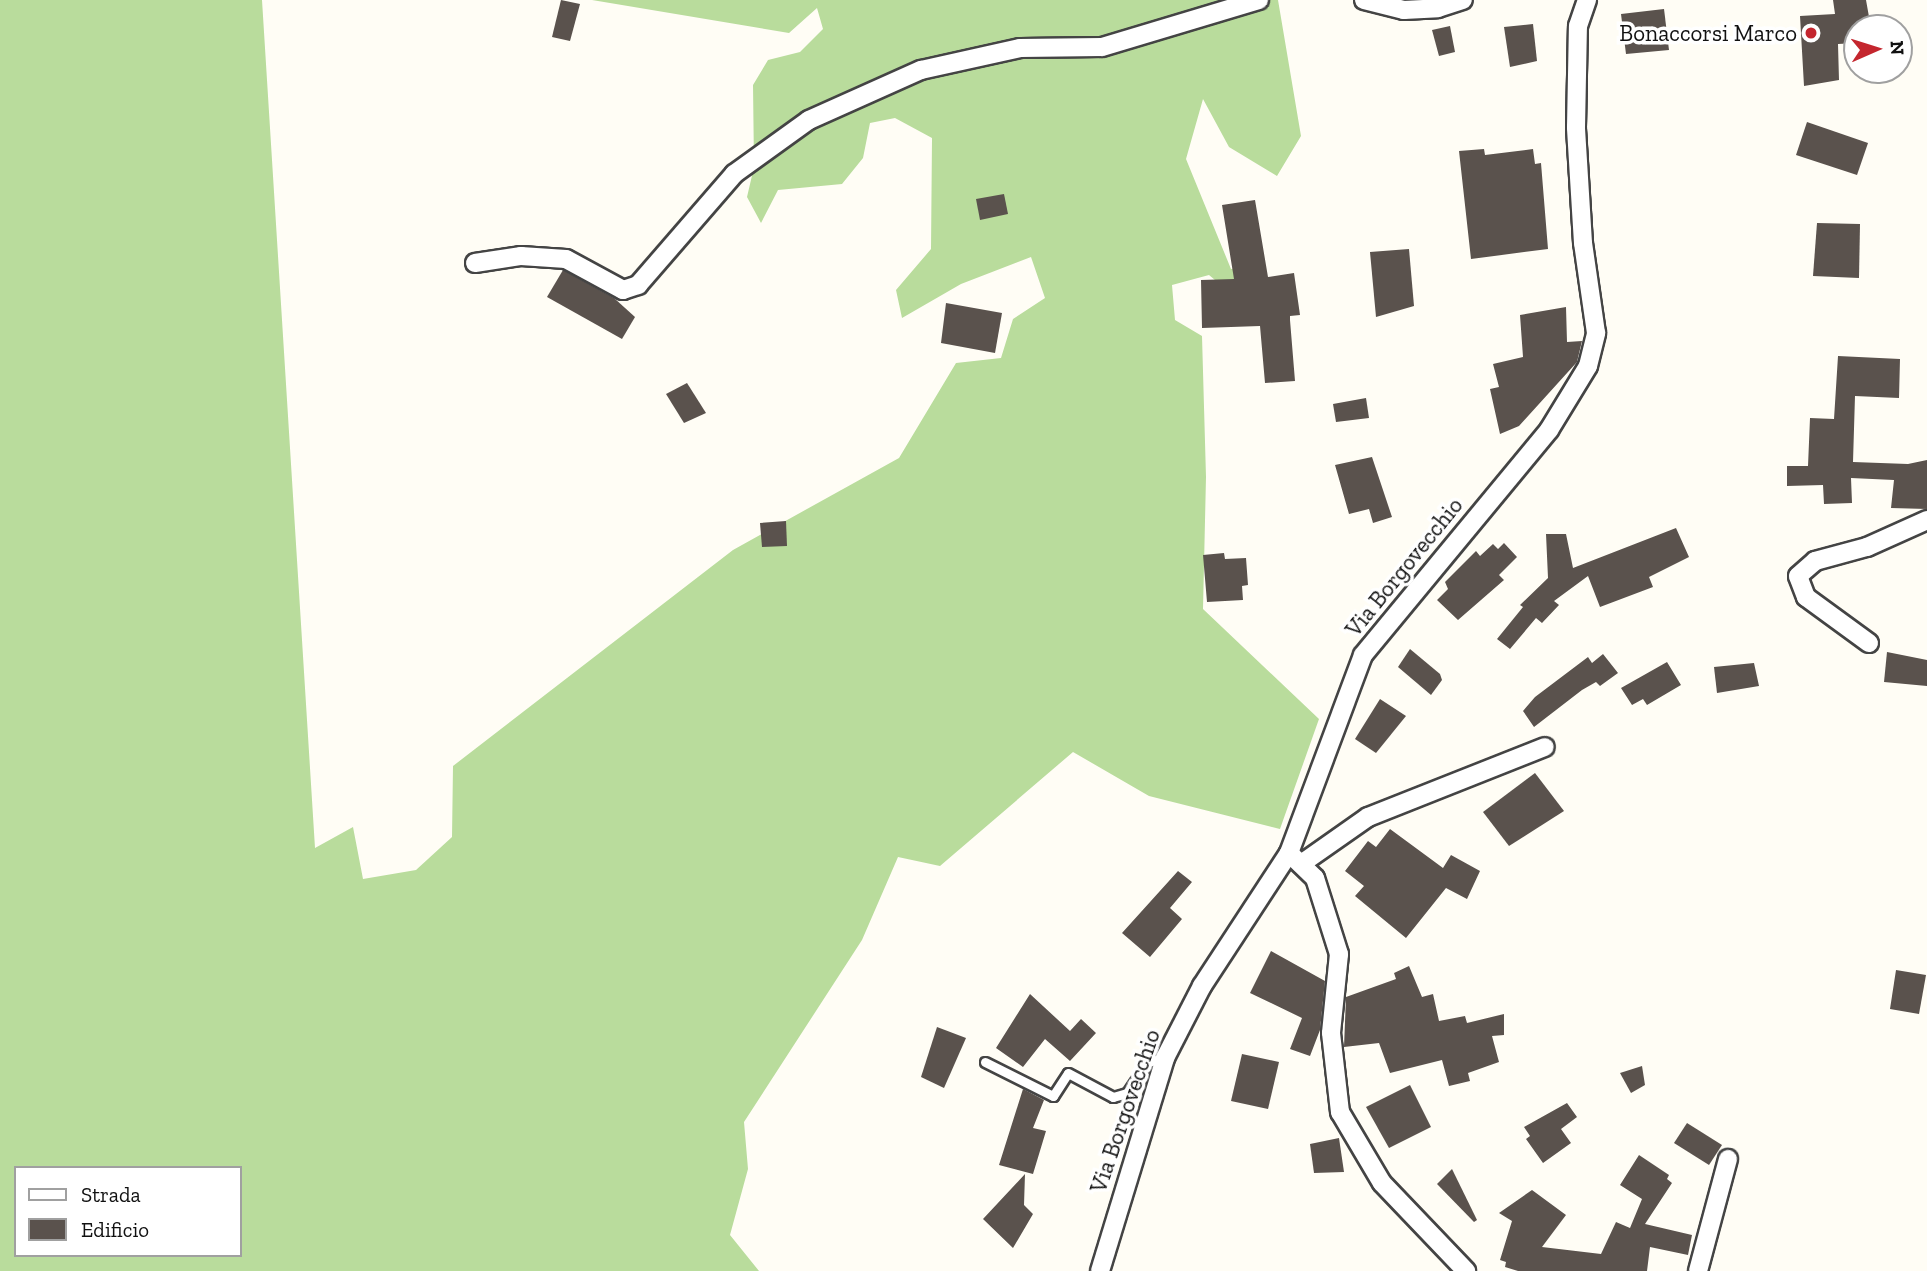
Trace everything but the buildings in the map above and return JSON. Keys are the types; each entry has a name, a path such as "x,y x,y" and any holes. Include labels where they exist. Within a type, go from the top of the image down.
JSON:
{"street":[{"path":"475,263 521,256 566,259 623,290 638,285 734,174 809,120 921,70 1020,48 1102,47 1259,0"},
{"path":"1364,0 1404,10 1438,8 1463,0"},
{"name":"Via Borgovecchio","path":"1100,1271 1165,1058 1202,986 1295,858 1363,655 1549,430 1588,366 1596,333 1583,243 1576,127 1578,26 1587,0"},
{"path":"1869,643 1806,597 1798,576 1815,561 1867,547 1927,520"},
{"path":"1466,1271 1382,1183 1340,1112 1331,1033 1339,954 1315,878 1295,858 1368,817 1545,747"},
{"path":"1698,1271 1728,1159"}],"lane":[{"path":"985,1062 1053,1096 1069,1073 1113,1097 1127,1093 1148,1062 1165,1058"}],"green space":[{"path":"0,0 262,0 315,848 353,827 363,879 416,870 452,837 453,766 733,550 899,458 956,363 1001,358 1013,319 1045,298 1031,257 961,284 902,318 896,290 931,249 932,138 895,118 870,123 863,158 842,184 778,190 761,223 747,197 754,167 753,85 768,60 800,52 823,29 817,8 789,33 592,0 1278,0 1301,136 1277,176 1229,147 1203,99 1186,159 1231,269 1248,267 1227,290 1209,275 1172,285 1175,320 1202,336 1206,477 1203,609 1319,719 1280,829 1149,796 1073,752 940,866 898,857 862,940 744,1122 748,1169 730,1235 759,1271 0,1271"}],"place":[{"name":"Bonaccorsi Marco","path":"1811,33"}]}
